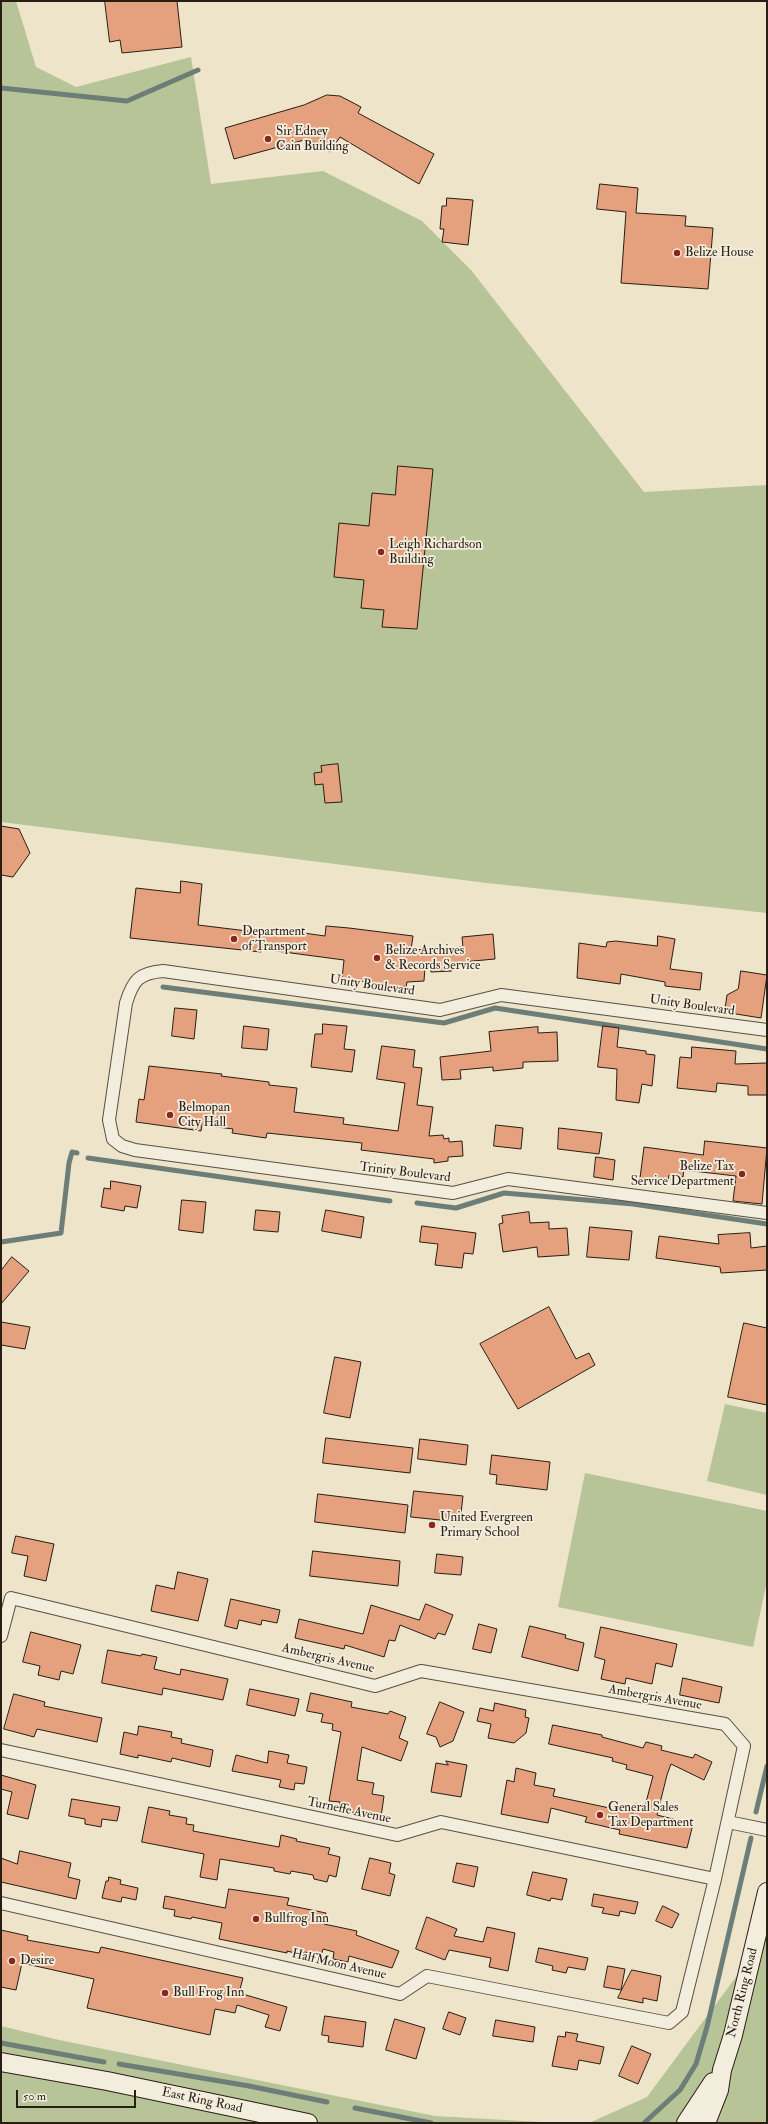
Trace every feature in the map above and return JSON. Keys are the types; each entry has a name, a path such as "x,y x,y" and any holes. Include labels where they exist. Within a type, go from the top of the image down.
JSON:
{"main road":[{"name":"North Ring Road","path":"706,2123 719,2090 722,2070 733,2035 765,1912 767,1892"},
{"name":"East Ring Road","path":"1,2062 107,2081 308,2123"},
{"name":"North Ring Road","path":"686,2123 722,2070"}],"street":[{"name":"Unity Boulevard","path":"113,1139 109,1120 126,1003 130,988 138,977 151,972 164,971 440,1010 501,995 767,1030"},
{"name":"Trinity Boulevard","path":"113,1139 122,1146 134,1150 403,1188 453,1193 508,1179 767,1213"},
{"name":"Ambergris Avenue","path":"1,1636 11,1598 375,1686 421,1671 725,1724 744,1746 728,1822"},
{"name":"Turneffe Avenue","path":"1,1750 397,1835 441,1822 715,1879"},
{"path":"715,1879 728,1822 767,1830"},
{"name":"HalfMoon Avenue","path":"1,1903 400,1994 427,1976 669,2023 682,2012 715,1879"}],"green space":[{"path":"1,1 16,1 36,67 76,87 191,57 211,184 323,171 422,221 471,270 644,492 767,485 767,913 487,883 1,822"},
{"path":"725,1404 767,1413 767,1495 707,1481"},
{"path":"585,1473 767,1511 767,1581 753,1647 558,1607"},
{"path":"767,1935 767,2123 589,2123 647,2097"},
{"path":"1,2026 59,2040 435,2116 559,2123 1,2123"}],"building":[{"path":"105,1 177,1 182,47 122,53 120,40 110,42"},
{"name":"Sir Edney Cain Building","path":"327,95 340,96 361,107 358,113 434,154 419,184 340,137 330,152 308,139 234,159 225,128 304,105"},
{"name":"Belize House","path":"600,184 638,188 636,213 686,216 685,226 713,228 708,289 621,283 626,212 597,209"},
{"path":"447,198 473,200 468,245 442,242 444,229 440,229 442,206 446,206"},
{"name":"Leigh Richardson Building","path":"398,466 433,469 417,629 382,627 384,610 361,608 364,580 334,577 339,523 369,526 372,493 395,495"},
{"path":"338,764 342,802 325,803 323,784 315,785 314,773 322,772 321,766"},
{"path":"1,826 19,829 30,853 13,877 1,875"},
{"path":"181,881 202,884 198,925 272,934 273,932 282,933 282,930 325,936 326,926 349,928 413,936 411,950 463,947 462,937 493,934 495,959 451,963 452,971 431,972 430,967 425,967 424,981 407,982 406,987 342,979 344,960 261,949 261,952 130,938 136,888 180,893"},
{"path":"658,936 675,939 670,969 702,973 700,990 665,986 665,982 621,974 620,984 577,978 579,943 606,947 607,942 616,941 657,946"},
{"path":"741,971 767,975 761,1018 730,1013 731,1010 725,1009 727,995 738,989"},
{"path":"175,1008 197,1010 194,1039 172,1036"},
{"path":"323,1024 347,1026 344,1049 355,1050 352,1072 311,1067 315,1034 322,1034"},
{"path":"244,1026 269,1029 267,1050 242,1048"},
{"path":"603,1026 619,1028 617,1047 646,1051 646,1054 655,1055 652,1086 642,1084 639,1103 616,1100 617,1069 598,1067"},
{"path":"538,1027 538,1033 557,1032 558,1061 523,1062 523,1068 493,1071 493,1067 460,1070 461,1079 442,1080 440,1057 491,1051 489,1032"},
{"path":"382,1046 415,1050 413,1067 422,1068 417,1105 433,1107 429,1136 443,1135 444,1139 449,1138 449,1142 462,1141 463,1156 448,1157 448,1161 434,1163 434,1159 361,1150 362,1143 267,1133 266,1138 232,1133 233,1129 202,1125 201,1131 136,1122 139,1099 144,1100 149,1066 222,1074 221,1076 269,1082 269,1085 297,1088 294,1112 344,1118 343,1124 398,1131 405,1083 377,1079"},
{"path":"692,1047 736,1051 735,1064 767,1063 767,1095 748,1095 748,1086 717,1083 716,1092 677,1088 680,1057 691,1058"},
{"path":"496,1125 523,1128 521,1149 494,1146"},
{"path":"559,1128 602,1133 599,1154 558,1149"},
{"name":"Belize Tax Service Department","path":"705,1141 767,1148 762,1204 733,1201 736,1176 684,1170 683,1177 669,1175 668,1182 640,1178 644,1147 703,1155"},
{"path":"596,1157 615,1160 613,1180 594,1177"},
{"path":"111,1181 141,1186 137,1208 125,1206 124,1211 101,1207 104,1188 110,1189"},
{"path":"182,1200 206,1202 203,1233 179,1230"},
{"path":"256,1210 280,1212 278,1232 254,1230"},
{"path":"326,1210 364,1217 361,1238 322,1231"},
{"path":"529,1212 530,1223 549,1222 549,1229 567,1228 569,1255 538,1257 537,1247 503,1252 499,1224 503,1223 502,1216"},
{"path":"422,1226 476,1233 473,1254 464,1253 462,1268 435,1265 438,1244 420,1242"},
{"path":"590,1227 632,1231 629,1260 587,1257"},
{"path":"750,1233 751,1248 767,1246 767,1270 721,1273 720,1267 656,1258 659,1236 719,1244 718,1235"},
{"path":"12,1257 29,1271 1,1304 1,1271"},
{"path":"549,1307 576,1359 589,1353 595,1365 518,1409 480,1344"},
{"path":"1,1322 30,1327 25,1349 1,1345"},
{"path":"744,1323 767,1328 767,1405 728,1397"},
{"path":"335,1357 361,1362 350,1418 324,1413"},
{"path":"326,1438 413,1448 410,1473 323,1463"},
{"path":"420,1439 468,1445 466,1465 418,1459"},
{"path":"492,1455 550,1462 547,1490 496,1484 497,1475 490,1474"},
{"path":"414,1491 463,1496 460,1522 411,1517"},
{"path":"318,1494 408,1505 405,1533 315,1522"},
{"path":"16,1536 54,1544 46,1581 24,1576 28,1556 12,1553"},
{"path":"313,1551 400,1561 398,1586 310,1576"},
{"path":"437,1554 463,1557 461,1575 435,1573"},
{"path":"178,1572 208,1579 198,1621 151,1611 156,1585 174,1589"},
{"path":"231,1599 280,1610 277,1623 262,1620 261,1625 239,1620 237,1629 225,1626"},
{"path":"426,1604 453,1615 445,1635 438,1633 435,1639 400,1625 395,1641 389,1640 384,1657 345,1645 344,1649 295,1638 299,1619 363,1634 371,1605 419,1620"},
{"path":"479,1624 497,1629 491,1653 473,1649"},
{"path":"530,1626 566,1635 565,1638 584,1643 578,1671 522,1657"},
{"path":"601,1627 677,1644 672,1667 656,1663 652,1684 626,1678 625,1684 601,1679 605,1660 595,1657"},
{"path":"31,1632 81,1645 73,1674 61,1671 59,1680 38,1675 40,1666 23,1662"},
{"path":"108,1650 141,1656 142,1654 157,1657 154,1669 180,1675 181,1669 228,1679 223,1700 163,1688 162,1695 102,1683"},
{"path":"683,1678 722,1687 719,1703 680,1695"},
{"path":"250,1689 299,1699 295,1716 247,1705"},
{"path":"311,1693 352,1702 351,1707 388,1714 390,1711 406,1717 399,1738 408,1742 401,1761 362,1747 357,1780 374,1783 372,1794 384,1796 381,1817 339,1810 340,1802 329,1801 341,1732 332,1730 333,1724 321,1722 323,1714 307,1711"},
{"path":"14,1694 45,1702 44,1706 102,1718 97,1742 37,1729 34,1737 4,1729"},
{"path":"440,1702 464,1712 453,1741 440,1747 436,1737 427,1734"},
{"path":"495,1703 526,1710 525,1717 529,1718 526,1733 514,1743 488,1738 491,1724 477,1721 480,1708 493,1711"},
{"path":"553,1725 602,1735 602,1737 643,1748 646,1742 662,1746 661,1750 693,1758 695,1754 712,1762 704,1780 671,1764 667,1775 657,1815 693,1824 687,1848 619,1834 620,1830 585,1822 587,1817 551,1808 548,1823 501,1814 507,1780 514,1782 516,1768 536,1773 534,1785 555,1789 553,1796 633,1813 635,1804 645,1806 653,1776 626,1769 627,1765 612,1761 613,1758 549,1744"},
{"path":"139,1726 172,1732 171,1737 182,1739 181,1743 213,1750 210,1767 172,1758 171,1762 138,1755 138,1758 120,1754 124,1732 137,1735"},
{"path":"269,1751 289,1755 287,1763 307,1767 304,1784 295,1783 294,1790 279,1787 281,1780 232,1771 236,1755 267,1763"},
{"path":"446,1761 467,1765 461,1797 431,1792 436,1763 448,1765"},
{"path":"1,1775 36,1785 28,1819 7,1814 12,1792 1,1789"},
{"path":"72,1799 120,1807 117,1821 102,1819 101,1827 85,1824 85,1819 69,1816"},
{"path":"149,1807 170,1811 169,1815 187,1818 186,1824 194,1825 193,1831 279,1847 281,1835 297,1839 296,1841 330,1848 328,1854 340,1857 336,1877 329,1875 327,1882 314,1879 313,1875 291,1871 290,1874 274,1871 274,1868 220,1859 217,1880 200,1877 204,1854 142,1842"},
{"path":"20,1851 71,1863 68,1877 80,1880 76,1899 1,1882 1,1858 17,1864"},
{"path":"370,1858 391,1863 389,1873 395,1875 390,1896 362,1889"},
{"path":"457,1863 478,1867 474,1887 453,1882"},
{"path":"533,1872 567,1879 562,1900 551,1898 550,1901 527,1895"},
{"path":"109,1877 121,1880 120,1884 138,1888 136,1900 122,1897 121,1902 102,1898 106,1881 108,1881"},
{"path":"229,1889 289,1898 287,1905 326,1913 324,1924 357,1931 356,1935 399,1951 392,1968 349,1956 348,1962 333,1959 334,1952 323,1949 321,1956 304,1952 303,1955 219,1939 222,1923 192,1917 191,1919 174,1916 175,1910 163,1908 165,1896 225,1908"},
{"path":"594,1894 638,1902 635,1914 620,1911 619,1916 602,1913 604,1908 592,1906"},
{"path":"663,1906 679,1914 672,1928 656,1921"},
{"path":"427,1917 457,1929 454,1936 483,1942 487,1927 515,1933 508,1971 489,1967 491,1958 449,1950 445,1960 416,1949"},
{"name":"Bull Frog Inn","path":"1,1930 28,1936 27,1940 99,1953 101,1947 243,1978 239,1993 287,2007 280,2031 265,2027 269,2015 237,2005 235,2013 215,2009 210,2035 87,2008 94,1979 22,1963 16,1990 1,1987"},
{"path":"539,1948 588,1958 585,1970 568,1967 566,1973 552,1970 553,1966 536,1962"},
{"path":"608,1966 625,1969 621,1990 604,1987"},
{"path":"632,1970 661,1976 657,2001 643,1998 643,2003 618,1998"},
{"path":"449,2012 466,2018 460,2035 443,2029"},
{"path":"325,2016 366,2022 363,2047 328,2042 329,2036 322,2035"},
{"path":"395,2019 425,2028 416,2059 386,2050"},
{"path":"496,2020 535,2027 533,2042 493,2036"},
{"path":"566,2032 578,2034 576,2041 604,2047 600,2064 579,2060 577,2070 552,2066 558,2036 565,2037"},
{"path":"632,2046 651,2054 638,2084 619,2076"}],"waterway":[{"path":"1,88 127,101 198,70"},
{"path":"163,987 444,1023 495,1008 767,1049"},
{"path":"1,1242 61,1233 69,1163 72,1152 77,1153"},
{"path":"88,1158 390,1201"},
{"path":"417,1203 456,1208 504,1193 633,1204 767,1224"},
{"path":"756,1812 767,1766"},
{"path":"644,2123 680,2090 696,2064 707,2027 751,1838"},
{"path":"1,2043 104,2062"},
{"path":"119,2064 249,2086 327,2102"},
{"path":"355,2108 431,2123"}],"place":[{"name":"Sir Edney Cain Building","path":"268,139"},
{"name":"Belize House","path":"677,253"},
{"name":"Leigh Richardson Building","path":"381,552"},
{"name":"Department of Transport","path":"234,939"},
{"name":"Belize Archives & Records Service","path":"377,958"},
{"name":"Belmopan City Hall","path":"170,1115"},
{"name":"Belize Tax Service Department","path":"742,1174"},
{"name":"United Evergreen Primary School","path":"432,1525"},
{"name":"General Sales Tax Department","path":"600,1815"},
{"name":"Bullfrog Inn","path":"256,1919"},
{"name":"Desire","path":"12,1961"},
{"name":"Bull Frog Inn","path":"165,1993"}]}
